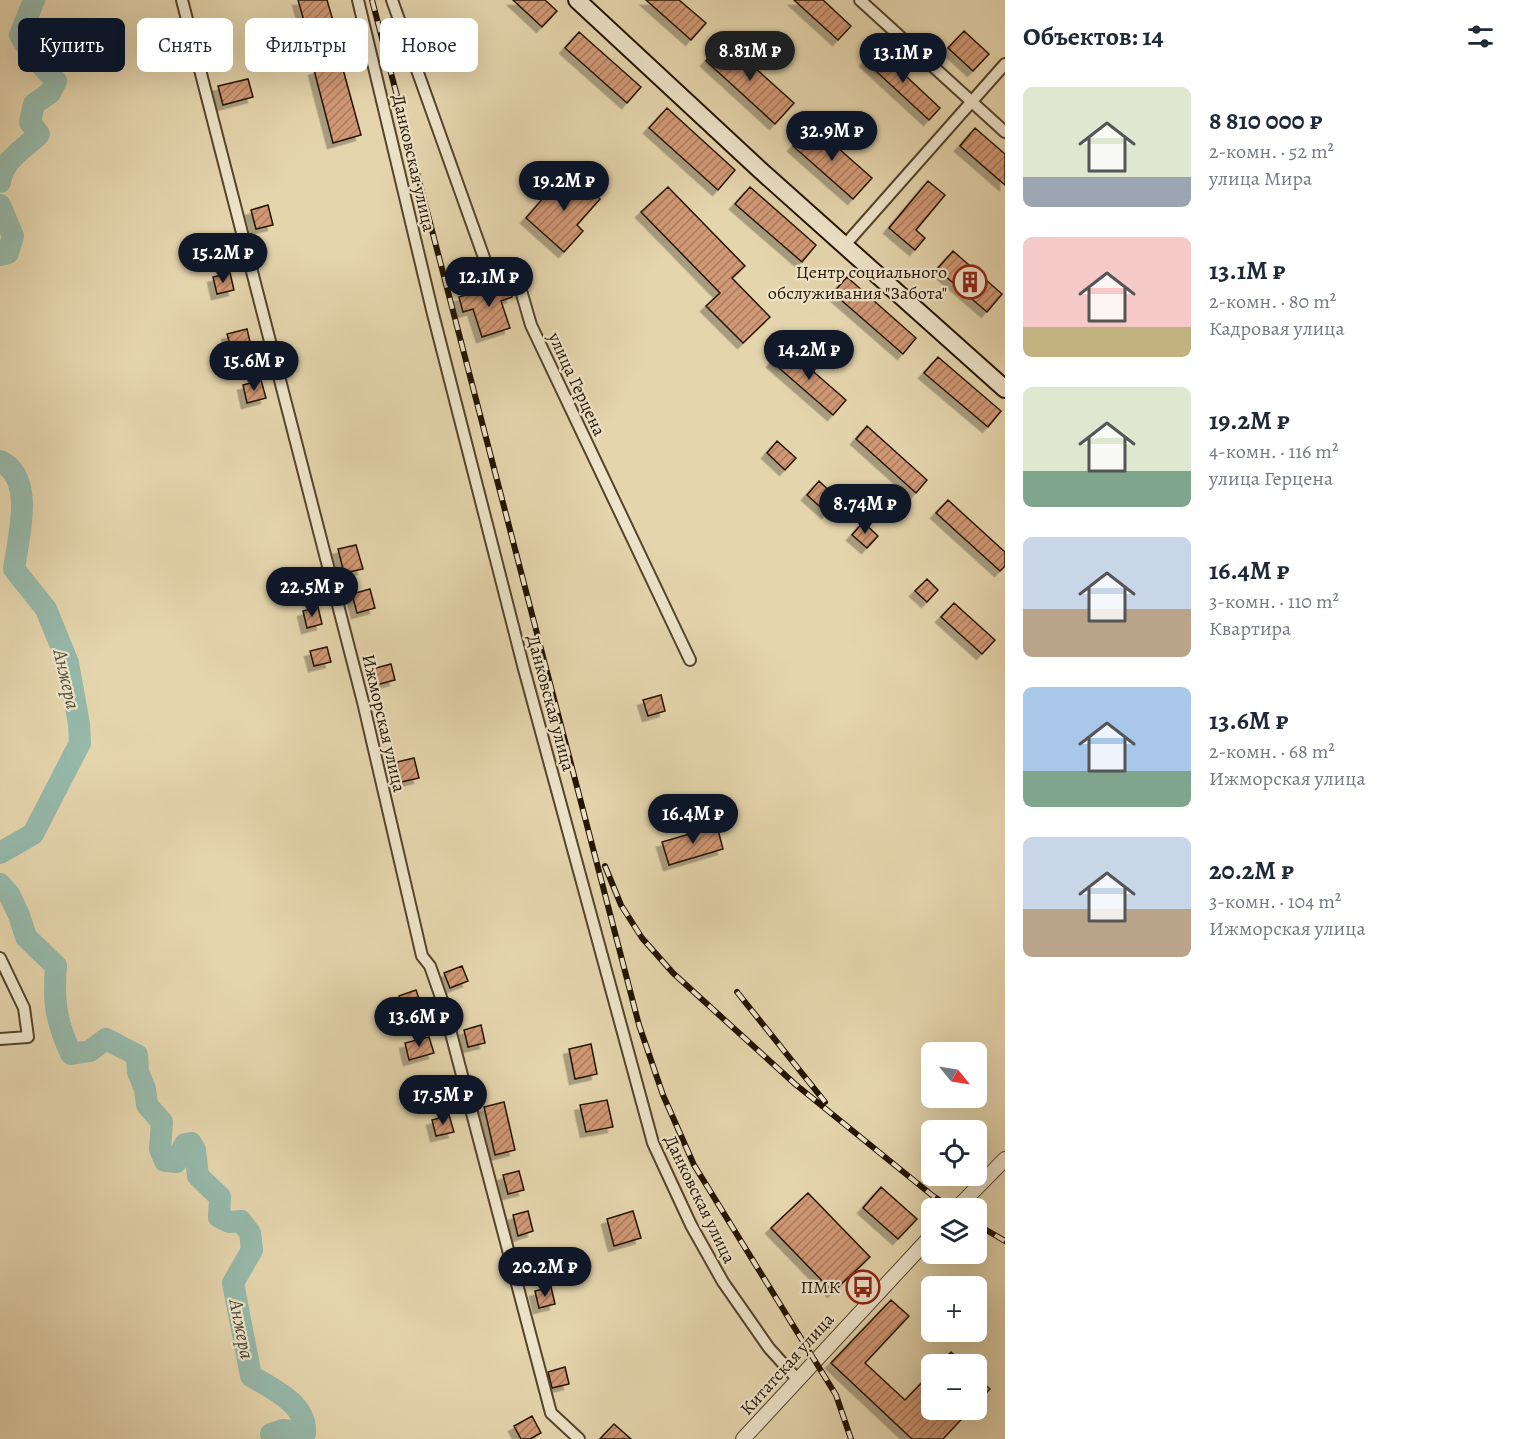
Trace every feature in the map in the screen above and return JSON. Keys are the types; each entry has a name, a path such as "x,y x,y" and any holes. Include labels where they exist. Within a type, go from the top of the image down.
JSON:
{"main road":[{"path":"577,0 844,246 1005,390"}],"street":[{"name":"Ижморская улица","path":"182,0 363,702 422,956 430,966 443,1003 551,1413 579,1439"},
{"name":"Данковская улица","path":"358,0 433,314 524,669 653,1143 691,1225 723,1282 769,1348 797,1379"},
{"name":"улица Герцена","path":"392,0 487,266 515,270 531,325 690,660"},
{"path":"860,0 1005,132"},
{"path":"844,246 1005,64"},
{"path":"0,958 24,1008 28,1037 0,1039"},
{"path":"967,1198 1005,1159"},
{"name":"Китатская улица","path":"743,1439 921,1247"}],"building":[{"path":"298,0 327,0 332,18 303,18"},
{"path":"513,0 545,0 557,11 542,27"},
{"path":"646,0 679,0 706,23 691,40"},
{"path":"794,0 823,0 851,26 838,40"},
{"path":"964,31 989,54 973,71 948,48"},
{"path":"579,32 641,87 627,103 565,48"},
{"path":"724,40 794,103 775,124 706,61"},
{"path":"877,49 940,108 929,120 865,61"},
{"path":"315,72 344,72 361,135 333,143"},
{"path":"248,79 253,97 223,105 218,86"},
{"path":"667,108 735,170 718,190 649,128"},
{"path":"812,125 872,178 853,199 793,146"},
{"path":"975,128 1005,154 1005,185 960,146"},
{"path":"571,173 600,199 577,225 583,231 564,252 526,218 545,196 548,199"},
{"path":"928,181 945,195 916,230 925,238 915,250 889,228"},
{"path":"668,187 745,266 732,278 770,317 743,343 706,306 720,293 641,212"},
{"path":"750,187 816,245 802,262 735,204"},
{"path":"268,205 273,225 256,229 251,210"},
{"name":"Центр социального обслуживания \"Забота\"","path":"953,251 1002,294 987,312 937,269"},
{"path":"230,273 234,290 217,294 213,277"},
{"path":"847,277 916,338 903,354 833,293"},
{"path":"508,282 512,297 501,301 510,328 482,337 473,309 463,312 459,297"},
{"path":"247,329 251,346 232,351 227,334"},
{"path":"785,347 846,400 833,415 772,362"},
{"path":"938,357 1001,411 988,427 924,373"},
{"path":"261,380 266,398 247,403 243,385"},
{"path":"867,426 927,480 916,493 856,439"},
{"path":"777,441 796,458 785,470 767,453"},
{"path":"819,481 839,500 827,513 807,495"},
{"path":"948,500 1005,552 1005,566 1000,571 936,513"},
{"path":"863,522 878,536 867,548 852,535"},
{"path":"356,545 363,569 344,573 338,549"},
{"path":"927,579 938,590 927,602 915,591"},
{"path":"370,589 375,608 357,613 352,594"},
{"path":"954,603 995,640 982,654 941,617"},
{"path":"318,607 322,624 307,628 303,611"},
{"path":"327,647 331,662 314,666 310,651"},
{"path":"391,664 395,680 376,685 372,669"},
{"path":"661,695 665,711 648,716 643,700"},
{"path":"414,758 419,778 401,782 397,762"},
{"path":"717,826 723,849 669,865 662,842"},
{"path":"462,966 468,981 450,988 444,973"},
{"path":"416,990 422,1007 405,1013 399,996"},
{"path":"481,1025 485,1043 468,1047 464,1030"},
{"path":"429,1037 434,1053 409,1060 405,1043"},
{"path":"591,1044 597,1074 575,1079 569,1049"},
{"path":"442,1076 447,1094 428,1099 424,1081"},
{"path":"607,1100 613,1127 586,1132 580,1105"},
{"path":"504,1102 515,1150 495,1155 484,1107"},
{"path":"449,1115 454,1132 436,1136 432,1120"},
{"path":"519,1171 524,1190 508,1194 503,1175"},
{"path":"881,1187 917,1219 898,1239 863,1208"},
{"path":"808,1193 870,1257 833,1292 771,1228"},
{"path":"528,1211 533,1231 518,1236 513,1215"},
{"path":"633,1211 641,1238 614,1246 607,1219"},
{"path":"542,1251 546,1267 527,1272 523,1256"},
{"path":"551,1287 555,1304 539,1308 535,1291"},
{"path":"891,1300 909,1316 865,1363 905,1400 921,1383 921,1420 961,1420 943,1439 912,1439 831,1363"},
{"path":"565,1367 569,1384 552,1388 548,1372"},
{"path":"532,1416 541,1433 530,1439 521,1439 514,1426"},
{"path":"614,1424 631,1439 600,1439"}],"waterway":[{"name":"Анжера","path":"0,182 10,160 39,134 30,122 34,104 50,93 56,81 32,55 20,35 34,0"},
{"name":"Анжера","path":"0,205 13,236 8,253 0,255"},
{"name":"Анжера","path":"0,461 11,469 18,481 21,494 21,526 14,569 46,609 68,663 79,724 80,743 33,834 0,853"},
{"name":"Анжера","path":"0,884 9,894 26,937 56,966 57,1011 71,1054 90,1051 106,1039 137,1055 138,1072 145,1089 147,1105 162,1122 160,1149 165,1161 176,1162 185,1144 191,1143 195,1150 198,1176 220,1197 219,1217 229,1222 241,1221 250,1233 252,1250 233,1283 251,1376 287,1398 295,1406 304,1423 305,1433 283,1430 271,1434 276,1439"}],"railway":[{"path":"372,0 639,1025 663,1095 694,1165 836,1395 851,1439"},
{"path":"605,866 621,905 642,938 673,973 795,1084 936,1198"},
{"path":"737,992 825,1102"},
{"path":"987,1230 1005,1241"}],"place":[{"name":"Центр социального обслуживания \"Забота\"","path":"970,282"},
{"name":"ПМК","path":"863,1287"}]}
